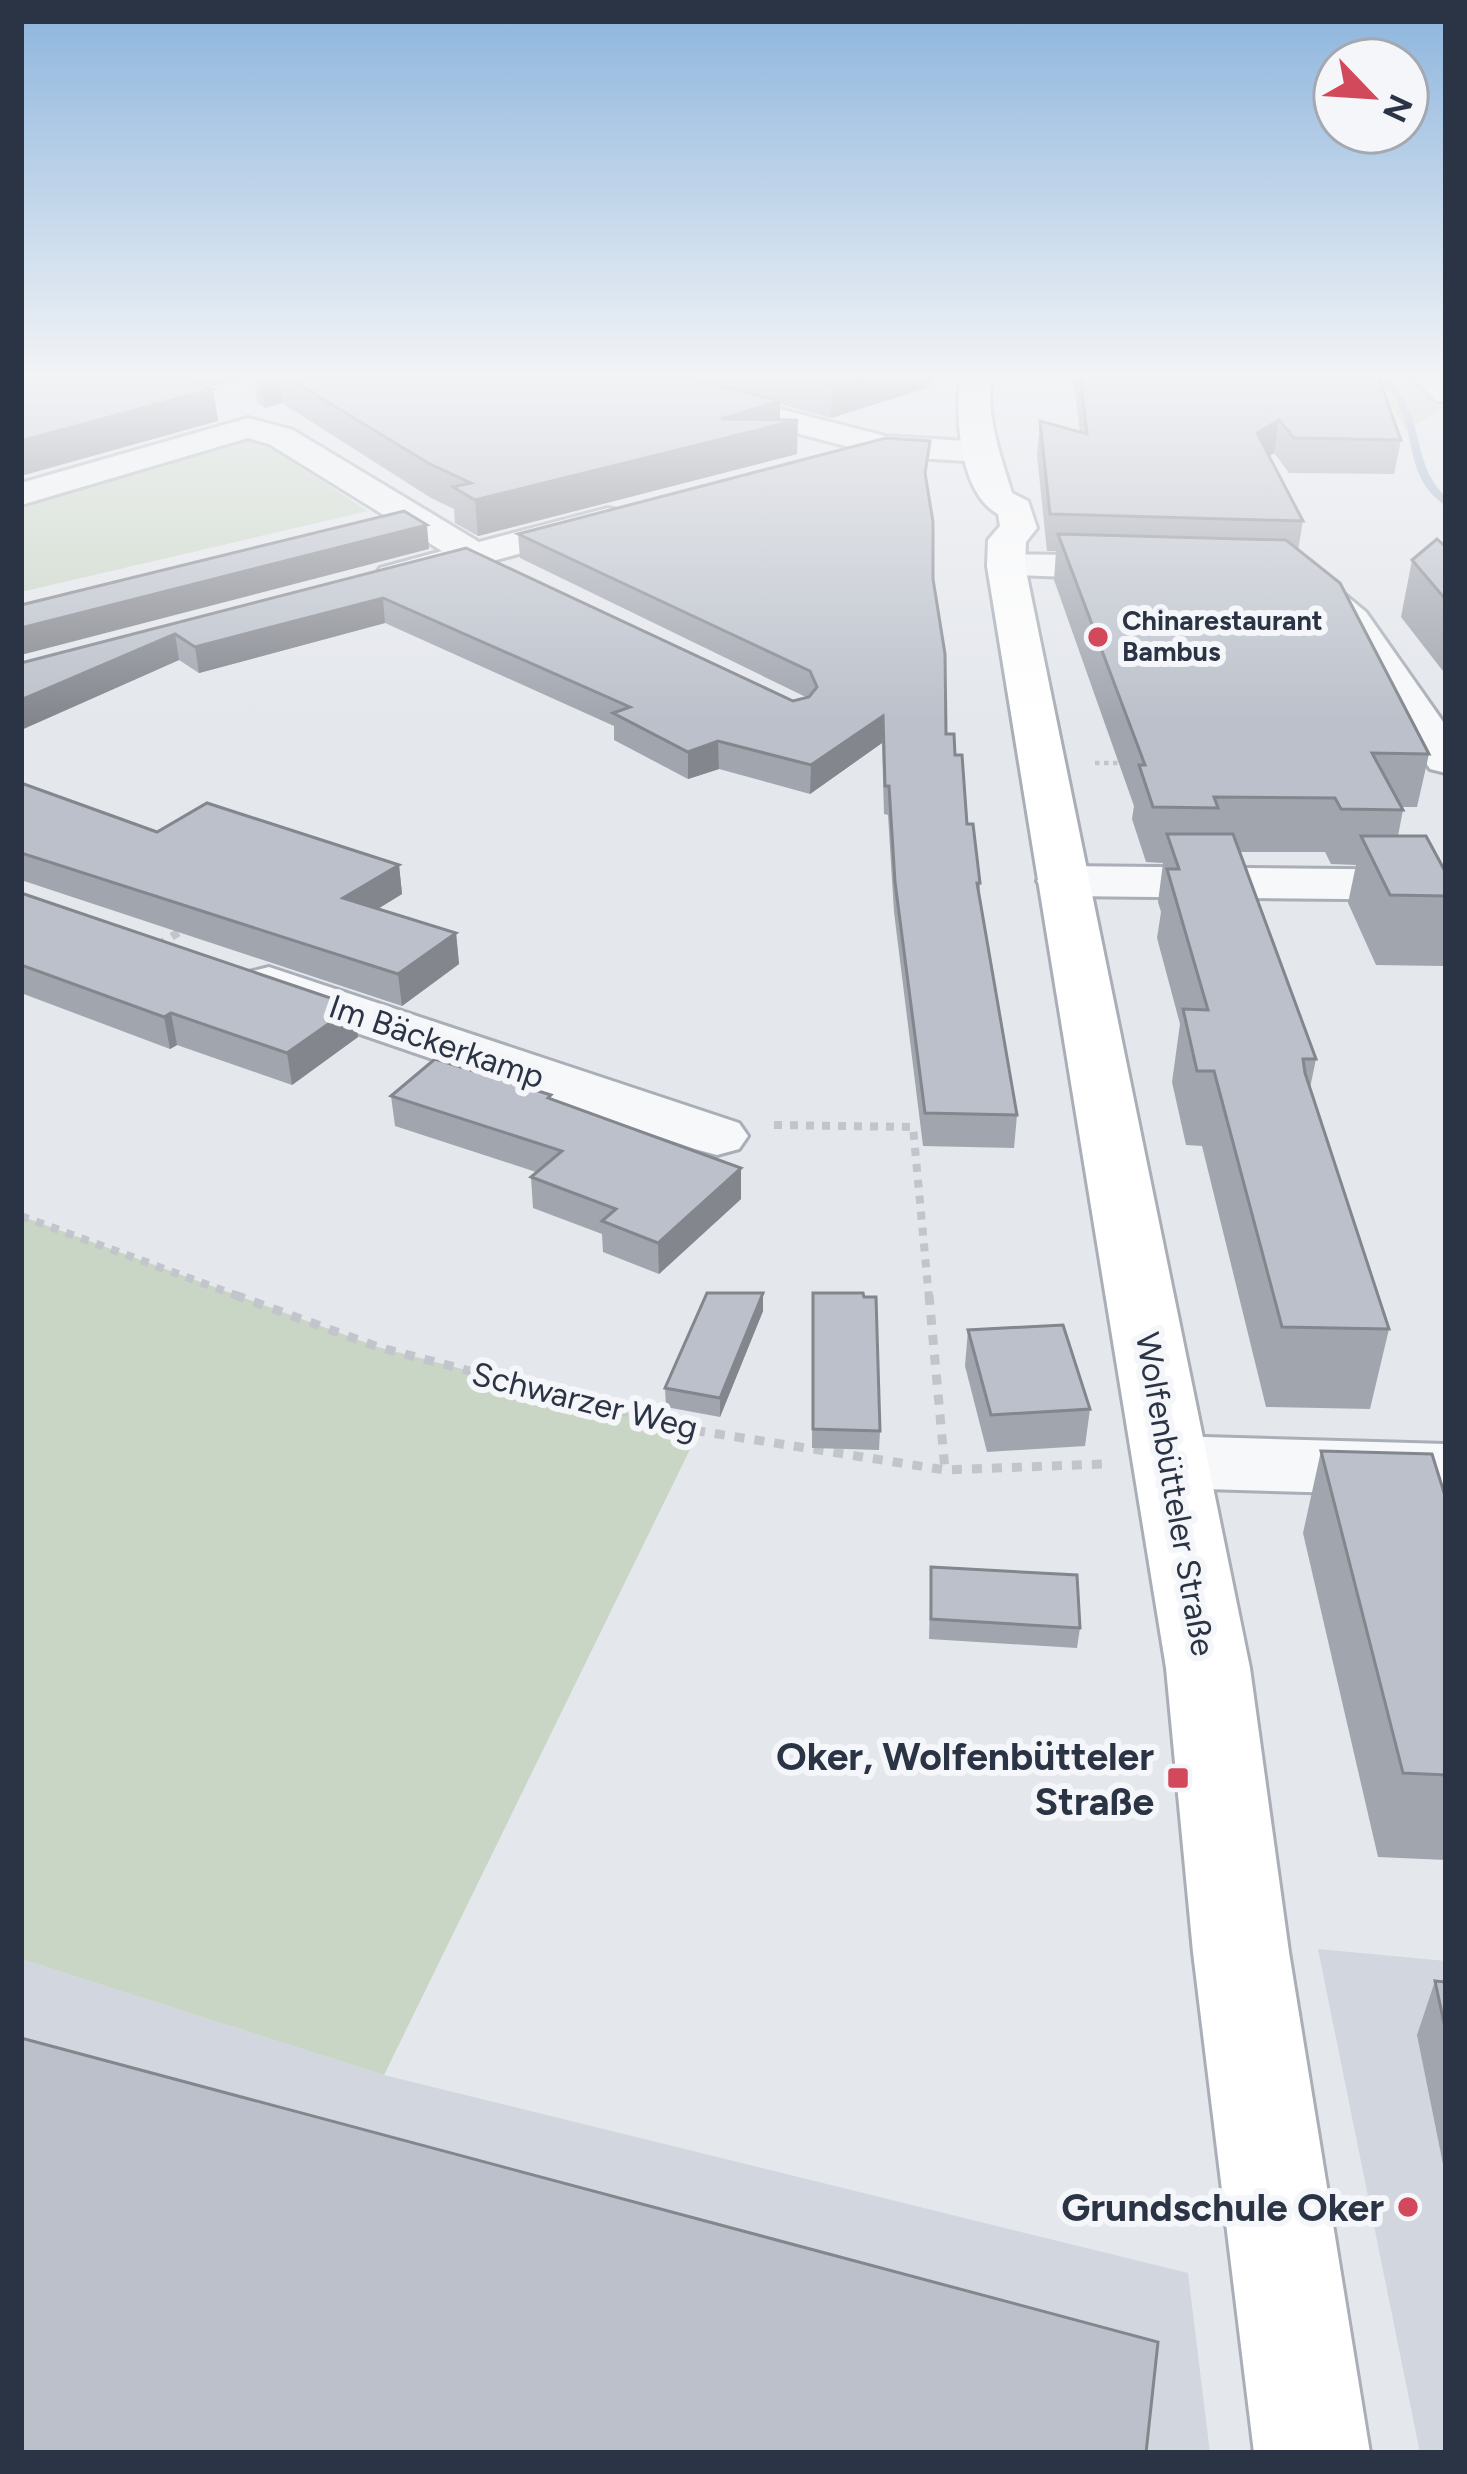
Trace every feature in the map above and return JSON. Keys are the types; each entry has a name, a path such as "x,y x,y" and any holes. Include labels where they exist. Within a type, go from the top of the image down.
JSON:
{"main road":[{"name":"Wolfenbütteler Straße","path":"992,491 1208,1668 1240,1952 1312,2453"}],"street":[{"path":"370,491 473,555 532,584"},
{"path":"360,585 650,508"},
{"path":"1003,535 1189,568"},
{"path":"1305,582 1352,621 1446,758"},
{"path":"1063,881 1446,885"},
{"name":"Im Bäckerkamp","path":"176,934 717,1136"},
{"path":"1171,1462 1446,1470"}],"path":[{"path":"1095,763 1142,763"},
{"path":"717,1136 766,1125 913,1126 945,1470"},
{"name":"Schwarzer Weg","path":"21,1216 378,1347 699,1431 945,1470 1171,1462"}],"shaded area":[{"name":"Grundschule Oker","path":"1318,1949 1446,1961 1446,2453 1420,2453"},
{"path":"21,1959 384,2075 1188,2273 1210,2453 21,2453"}],"green space":[{"path":"49,491 338,491 368,511 21,592 21,499"},
{"path":"21,1216 378,1347 699,1431 384,2075 21,1959"}],"building":[{"path":"461,491 510,491 475,500"},
{"path":"681,491 928,491 933,579 945,654 946,734 954,734 955,755 962,755 967,824 973,824 977,883 1017,1115 925,1113 895,882 883,716 811,765 718,741 688,752 613,713 630,707 383,598 195,647 175,634 21,700 21,663 466,548 793,701 809,697 817,687 810,671 518,534"},
{"path":"1048,491 1288,491 1303,521 1050,514"},
{"path":"404,511 427,525 21,628 21,605"},
{"path":"1058,534 1286,540 1340,583 1429,754 1372,753 1403,810 1341,809 1335,798 1214,797 1218,808 1153,807 1139,765 1145,765"},
{"path":"1437,539 1446,547 1446,600 1412,560"},
{"path":"21,783 157,832 207,803 399,865 343,898 456,933 398,974 21,853"},
{"path":"1167,834 1233,834 1316,1059 1303,1059 1305,1073 1389,1329 1282,1327 1214,1071 1197,1071 1183,1009 1208,1010 1167,869 1179,869"},
{"path":"1361,836 1426,836 1446,873 1446,896 1390,895"},
{"path":"21,893 354,1006 287,1053 171,1013 164,1017 21,965"},
{"path":"435,1059 551,1095 548,1098 741,1168 658,1243 602,1221 616,1209 531,1177 562,1151 391,1096"},
{"path":"707,1293 763,1293 720,1398 665,1388"},
{"path":"813,1293 876,1297 880,1431 813,1429"},
{"path":"1063,1325 1090,1409 991,1415 968,1330"},
{"path":"1321,1451 1432,1454 1446,1499 1446,1775 1403,1773"},
{"path":"931,1567 1077,1575 1080,1628 931,1619"},
{"path":"1435,1981 1446,1982 1446,2032"},
{"path":"21,2038 1158,2342 1146,2453 21,2453"}],"waterway":[{"path":"1435,491 1446,503"}],"place":[{"name":"Chinarestaurant Bambus","path":"1098,637"},
{"name":"Oker, Wolfenbütteler Straße","path":"1178,1778"},
{"name":"Grundschule Oker","path":"1408,2207"}]}
